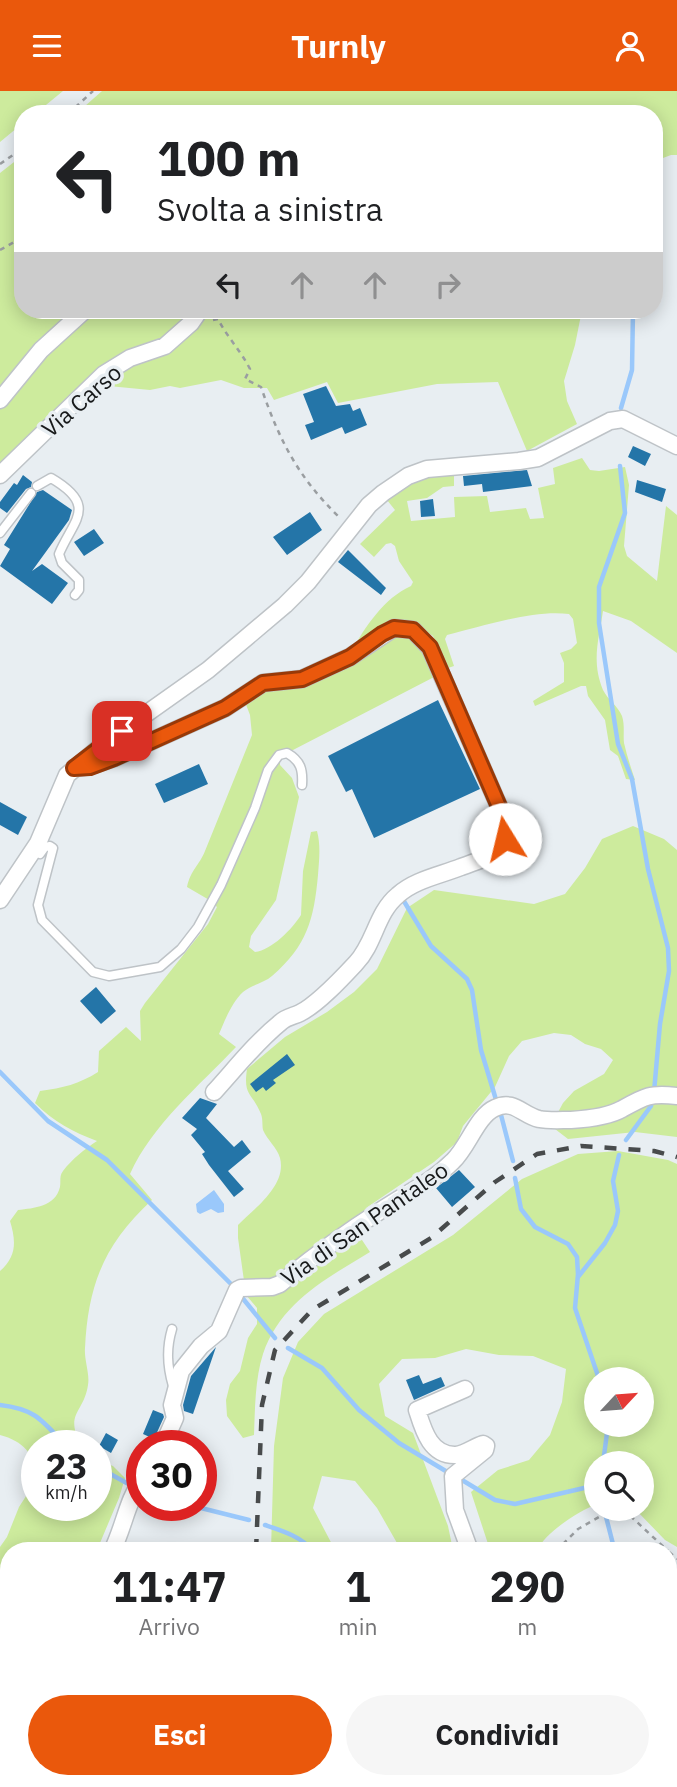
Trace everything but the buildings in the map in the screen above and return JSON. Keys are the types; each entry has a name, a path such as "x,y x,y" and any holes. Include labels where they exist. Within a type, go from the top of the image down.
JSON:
{"street":[{"path":"0,400 41,350 75,319"},
{"name":"Via Carso","path":"0,475 104,374 130,358 165,347 192,319"},
{"path":"1,898 38,843 63,781 74,768 208,670 268,620 308,582 369,505 408,476 427,469 538,458 610,421 623,419 677,446"},
{"path":"74,768 90,767 114,758 225,708 263,683 302,679 350,657 382,634 394,628 402,628 413,630 430,647 504,818 505,839 493,855 411,886 398,894 384,908 368,946 358,961 312,1005 282,1021 214,1092"},
{"name":"Via di San Pantaleo","path":"170,1430 175,1418 172,1405 181,1371 201,1346 219,1331 237,1290 241,1287 272,1287 279,1284 384,1208 419,1189 453,1161 466,1146 482,1118 493,1108 510,1105 535,1118 580,1119 614,1112 647,1095 677,1096"},
{"path":"465,1389 417,1410 425,1434 439,1451 458,1455 483,1444 486,1447 453,1476 456,1510 467,1542"},
{"path":"117,1542 126,1514"}],"lane":[{"path":"0,533 34,489 51,478 55,480 79,506 80,516 59,554 62,563 79,580 79,590 75,595"},
{"path":"1,898 10,895 45,847 50,846 53,848 53,854 38,905 42,920 93,972 109,976 160,967 181,949 212,904 255,808 268,771 279,755 287,753 295,757 303,770 302,785"},
{"path":"172,1329 167,1359 175,1393"}],"path":[{"path":"78,105 93,91"},
{"path":"218,319 250,369 245,379 261,387 283,445 293,462 351,528"},
{"path":"565,1542 578,1529 592,1521"},
{"path":"636,1521 658,1542"}],"green space":[{"path":"0,91 63,91 46,105 14,105 14,130 0,142"},
{"path":"102,91 677,91 677,155 663,158 663,105 86,105"},
{"path":"14,162 14,319 580,319 564,381 567,401 577,424 527,451 498,382 437,384 338,403 327,382 274,400 267,388 244,388 221,380 180,388 170,386 150,390 88,384 0,467 0,173"},
{"path":"582,458 590,470 625,467 629,485 624,546 627,556 657,581 666,506 677,515 677,653 631,621 603,611 598,641 599,679 605,694 622,716 624,743 635,780 626,779 618,756 610,750 605,720 588,696 586,686 535,706 533,701 564,682 564,663 560,653 571,649 577,643 573,619 569,614 524,616 447,635 445,639 454,666 448,668 433,636 417,625 351,652 376,614 413,582 391,543 386,544 374,557 360,544 395,510 387,500 424,474 454,472 454,486 443,487 427,498 407,501 411,521 455,517 454,497 487,496 490,512 526,508 530,519 544,518 538,488 555,484 553,468"},
{"path":"393,634 421,640 438,675 293,750 280,761 280,765 292,778 299,797 276,900 251,936 249,947 255,952 275,943 301,915 303,871 311,832 317,831 319,864 314,905 307,931 284,965 269,978 246,990 235,1001 219,1034 236,1047 163,1123 139,1156 130,1174 152,1200 122,1232 95,1284 85,1348 88,1385 75,1419 75,1430 21,1430 21,1445 0,1435 0,1271 10,1260 14,1248 10,1221 18,1210 43,1205 54,1199 63,1171 70,1162 97,1141 64,1126 35,1103 40,1091 71,1085 98,1072 99,1051 126,1027 141,1041 140,1011 208,924 217,907 187,887 205,851 252,735 250,715 245,702 261,691"},
{"path":"633,826 664,839 677,850 677,1137 635,1132 568,1139 555,1129 556,1116 563,1103 574,1091 604,1074 613,1060 601,1049 585,1044 571,1035 554,1033 522,1041 509,1056 495,1087 463,1126 457,1142 434,1162 366,1208 361,1224 362,1240 370,1252 322,1282 293,1306 281,1320 271,1336 260,1364 254,1435 243,1438 227,1416 226,1400 230,1384 240,1371 248,1338 257,1324 257,1308 246,1295 238,1225 268,1195 279,1177 281,1168 279,1154 263,1130 261,1114 247,1090 247,1069 285,1037 354,992 377,969 407,908 434,890 534,904 565,894 602,839"},
{"path":"618,1151 677,1164 677,1542 665,1540 647,1521 654,1521 654,1451 584,1451 584,1510 555,1530 543,1542 487,1542 471,1492 498,1470 529,1460 550,1435 562,1402 566,1369 533,1356 499,1355 466,1349 435,1358 402,1359 379,1384 385,1416 413,1433 448,1526 451,1542 396,1542 377,1508 355,1481 322,1476 313,1508 331,1542 271,1542 274,1446 283,1378 298,1342 324,1314 453,1235 522,1179 578,1154"},
{"path":"112,1466 125,1478 119,1498 112,1515"},
{"path":"21,1504 21,1521 109,1521 100,1542 4,1542"}],"water":[{"path":"214,1190 224,1204 224,1212 218,1213 211,1209 200,1214 197,1212 196,1204"}],"waterway":[{"path":"621,408 632,370 633,319"},
{"path":"620,466 625,513 599,587 599,623 618,744 632,779 648,869 668,948 669,971 660,1024 654,1092"},
{"path":"402,898 431,946 467,979 472,990 481,1050 497,1103"},
{"path":"0,1072 48,1121 107,1160 235,1288"},
{"path":"626,1140 651,1106 652,1100"},
{"path":"500,1111 513,1161"},
{"path":"578,1277 605,1243 615,1225 618,1211 613,1181 619,1155"},
{"path":"515,1178 521,1209 535,1227 568,1244 577,1257 575,1308 595,1367"},
{"path":"240,1295 275,1338"},
{"path":"288,1348 322,1368 359,1410 399,1443 449,1473"},
{"path":"0,1405 22,1409 37,1417 51,1430"},
{"path":"605,1451 606,1437"},
{"path":"112,1475 126,1483"},
{"path":"457,1477 495,1500 515,1504 584,1488"},
{"path":"217,1512 249,1520"},
{"path":"607,1521 612,1542"},
{"path":"265,1525 302,1542"}],"railway":[{"path":"256,1542 262,1405 275,1350 312,1310 431,1238 495,1182 537,1154 581,1146 654,1151 677,1157"}],"route":[{"path":"122,731 74,768 90,767 114,758 225,708 263,683 302,679 350,657 394,628 413,630 430,647 504,818 505,839"}]}
